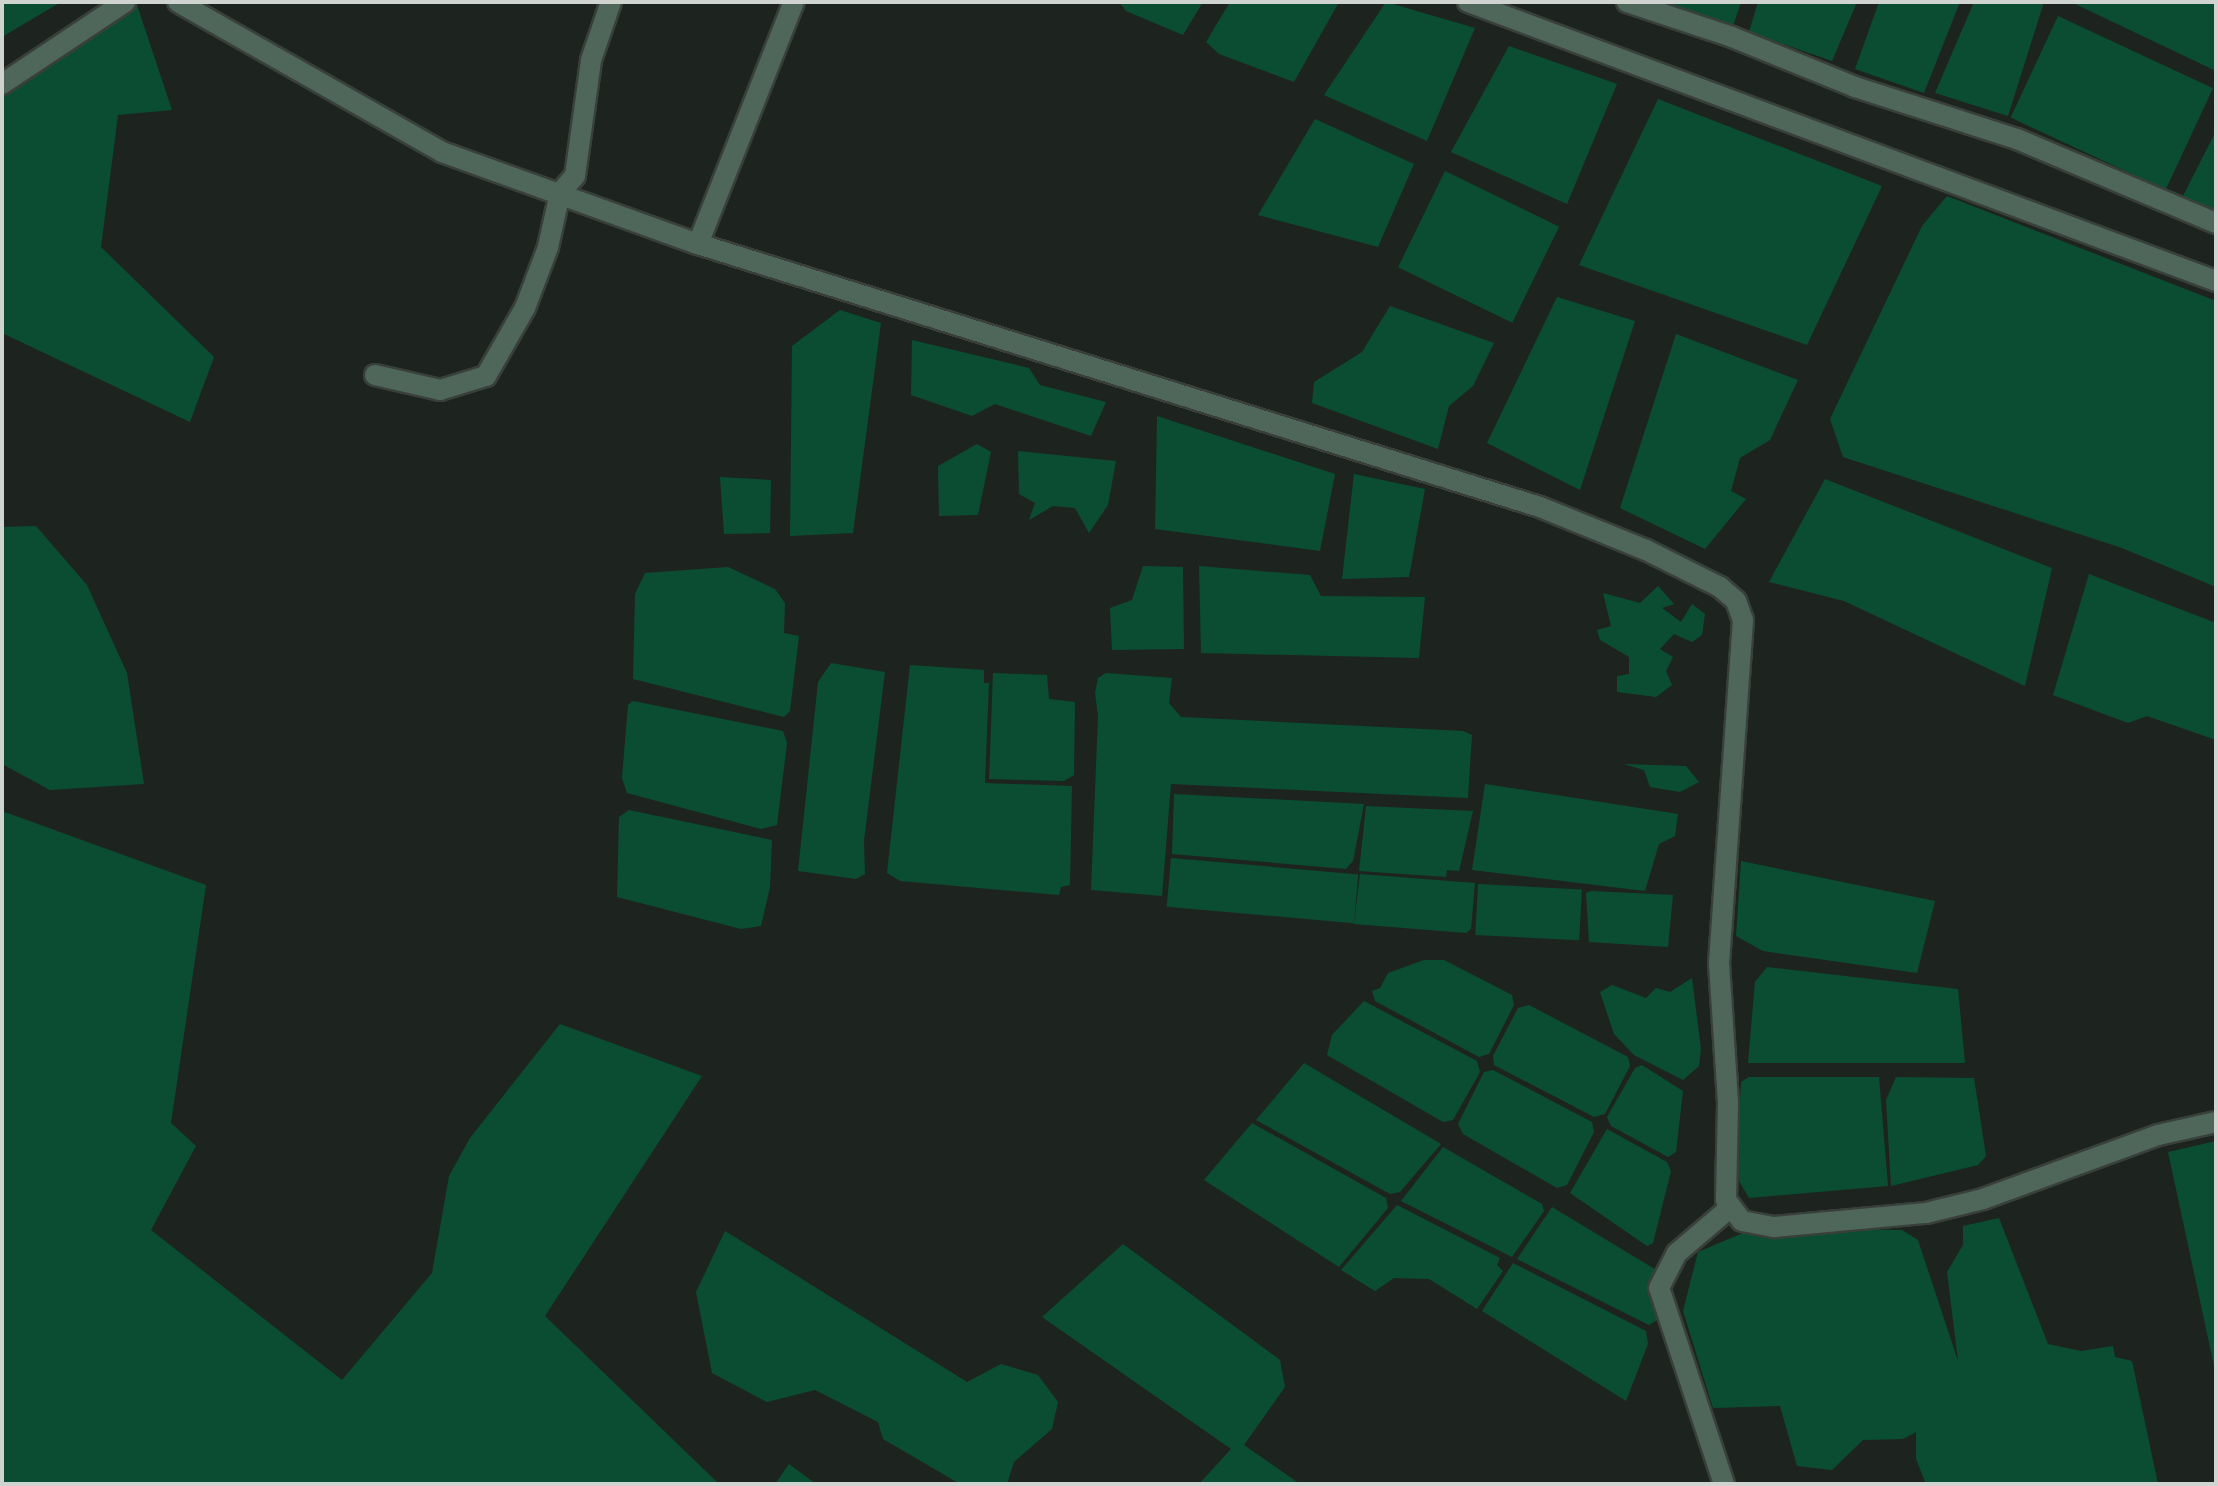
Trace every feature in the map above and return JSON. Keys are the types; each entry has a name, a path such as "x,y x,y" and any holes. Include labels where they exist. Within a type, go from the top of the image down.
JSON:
{"street":[{"path":"2,84 125,2"},
{"path":"178,2 442,152 698,244 1540,507 1646,550 1720,587 1736,601 1743,620 1719,963 1728,1104 1724,1170 1731,1207 1742,1221 1774,1227 1926,1213 1983,1199 2158,1135 2216,1122"},
{"path":"375,375 440,390 486,376 525,308 548,247 560,193 575,176 591,60 611,2"},
{"path":"698,244 794,2"},
{"path":"1468,2 2216,281"},
{"path":"1627,2 1732,37 1855,87 2002,134 2216,223"},
{"path":"1724,1484 1659,1288 1677,1253 1731,1207"}],"shaded area":[{"path":"2,2 61,2 2,37"},
{"path":"123,2 136,2 172,110 118,115 101,247 214,357 190,422 2,333 2,74"},
{"path":"1119,2 1203,2 1183,35 1126,11"},
{"path":"1230,2 1339,2 1294,82 1219,54 1206,42"},
{"path":"1386,2 1475,28 1427,141 1324,95"},
{"path":"1674,2 1741,2 1733,26 1672,9"},
{"path":"1758,2 1857,2 1832,61 1749,32"},
{"path":"1879,2 1960,2 1924,93 1855,69"},
{"path":"1974,2 2044,2 2008,116 1935,93"},
{"path":"2071,2 2216,2 2216,71"},
{"path":"2058,16 2213,88 2166,190 2011,118"},
{"path":"1509,46 1617,84 1567,204 1451,152"},
{"path":"1658,99 1882,186 1807,345 1579,265"},
{"path":"1315,119 1414,164 1378,247 1258,215"},
{"path":"2216,131 2216,211 2182,198"},
{"path":"1445,171 1559,227 1512,323 1398,267"},
{"path":"1947,196 2216,301 2216,587 2122,548 1843,457 1830,419 1922,226"},
{"path":"1557,297 1635,321 1580,490 1487,443"},
{"path":"1390,306 1494,343 1473,386 1449,406 1438,449 1312,403 1314,382 1362,352"},
{"path":"840,310 881,323 853,533 790,536 792,346"},
{"path":"1676,334 1798,380 1770,440 1740,458 1731,491 1746,499 1705,549 1620,508"},
{"path":"912,340 1029,368 1040,385 1106,402 1091,436 995,404 972,416 911,395"},
{"path":"1157,416 1335,474 1320,551 1155,529"},
{"path":"977,444 991,452 978,515 939,516 938,466"},
{"path":"1018,451 1116,461 1108,505 1089,533 1075,508 1053,506 1029,520 1035,503 1019,494"},
{"path":"1354,474 1425,489 1409,577 1342,579"},
{"path":"720,477 771,480 770,533 724,534"},
{"path":"1825,479 2052,568 2025,686 1844,601 1769,582"},
{"path":"36,526 87,585 127,673 144,784 50,790 2,764 2,527"},
{"path":"1143,566 1183,567 1184,649 1112,650 1110,608 1132,600"},
{"path":"1199,566 1310,575 1321,596 1425,597 1419,658 1201,653"},
{"path":"728,567 775,589 785,603 784,633 799,636 790,711 784,717 633,679 635,594 645,573"},
{"path":"2089,574 2216,623 2216,740 2147,716 2128,723 2053,695"},
{"path":"1658,586 1674,604 1662,608 1681,622 1692,604 1705,614 1702,635 1692,642 1674,634 1660,649 1673,657 1666,671 1672,685 1656,697 1617,692 1617,676 1629,674 1629,657 1600,640 1597,630 1611,626 1603,593 1640,603"},
{"path":"831,663 885,672 864,841 865,874 856,879 798,871 818,682"},
{"path":"910,665 984,670 984,683 989,683 985,783 1072,786 1070,885 1061,887 1059,895 900,881 887,873"},
{"path":"993,673 1047,675 1049,699 1075,702 1074,775 1064,781 989,779"},
{"path":"1106,673 1172,678 1169,703 1181,717 1463,731 1472,735 1468,798 1171,784 1162,896 1091,890 1098,716 1095,693 1098,678"},
{"path":"633,701 783,731 787,743 777,825 761,829 627,793 622,778 628,705"},
{"path":"1624,764 1686,766 1699,782 1680,792 1650,787 1644,770"},
{"path":"1485,784 1678,814 1675,836 1659,844 1645,891 1472,870"},
{"path":"1174,794 1364,804 1353,861 1346,869 1172,854"},
{"path":"1366,806 1473,811 1459,871 1447,870 1446,877 1359,871"},
{"path":"629,810 772,840 770,887 761,926 741,929 617,897 619,817"},
{"path":"2,811 206,885 171,1123 196,1146 151,1230 342,1380 432,1273 449,1176 470,1138 560,1024 702,1076 545,1316 719,1484 2,1484"},
{"path":"1171,858 1358,874 1354,923 1167,907"},
{"path":"1741,861 1935,901 1917,973 1763,951 1736,936"},
{"path":"1360,874 1475,883 1471,929 1466,933 1354,924"},
{"path":"1478,884 1582,889 1579,940 1475,935"},
{"path":"1586,893 1673,895 1668,947 1589,942"},
{"path":"1424,960 1444,960 1512,995 1514,1005 1489,1054 1479,1057 1375,1001 1372,991 1380,988 1388,973"},
{"path":"1767,967 1958,989 1965,1063 1748,1063 1755,982"},
{"path":"1692,978 1701,1049 1699,1066 1683,1080 1634,1055 1614,1034 1600,992 1612,985 1646,998 1656,988 1670,992"},
{"path":"1364,1001 1477,1061 1480,1072 1453,1120 1443,1122 1327,1055 1332,1035"},
{"path":"1529,1005 1628,1057 1630,1066 1605,1114 1594,1117 1494,1065 1493,1056 1518,1008"},
{"path":"1304,1063 1441,1144 1400,1192 1390,1194 1256,1120"},
{"path":"1642,1065 1683,1091 1676,1152 1668,1157 1611,1126 1607,1117 1635,1068"},
{"path":"1493,1070 1592,1122 1594,1132 1567,1185 1557,1188 1463,1134 1458,1124 1484,1072"},
{"path":"1749,1077 1879,1077 1888,1186 1749,1198 1739,1181 1737,1162 1741,1082"},
{"path":"1896,1077 1974,1078 1986,1156 1978,1165 1891,1186 1886,1100"},
{"path":"1252,1123 1386,1198 1388,1208 1339,1267 1204,1180"},
{"path":"1607,1129 1667,1162 1671,1171 1653,1243 1647,1246 1570,1193"},
{"path":"2216,1141 2216,1375 2168,1152"},
{"path":"1443,1147 1542,1204 1544,1211 1512,1257 1401,1201"},
{"path":"1397,1205 1500,1258 1497,1265 1503,1271 1477,1309 1429,1279 1394,1278 1375,1291 1341,1270"},
{"path":"1552,1207 1658,1271 1653,1302 1659,1319 1649,1325 1517,1259"},
{"path":"1999,1218 2048,1344 2081,1351 2113,1346 2115,1357 2132,1361 2158,1484 1926,1484 1916,1459 1916,1432 1903,1439 1863,1440 1832,1470 1797,1466 1780,1406 1713,1408 1683,1311 1698,1252 1757,1227 1902,1230 1918,1240 1958,1361 1947,1272 1963,1245 1963,1226"},
{"path":"725,1231 967,1382 1001,1364 1038,1375 1058,1402 1052,1429 1014,1462 1007,1484 960,1484 883,1439 878,1422 815,1390 767,1402 712,1373 696,1292"},
{"path":"1123,1244 1280,1360 1285,1387 1244,1445 1300,1484 1199,1484 1231,1449 1042,1317"},
{"path":"1513,1263 1646,1331 1648,1344 1626,1401 1482,1311"},
{"path":"789,1464 816,1484 775,1484"}]}
